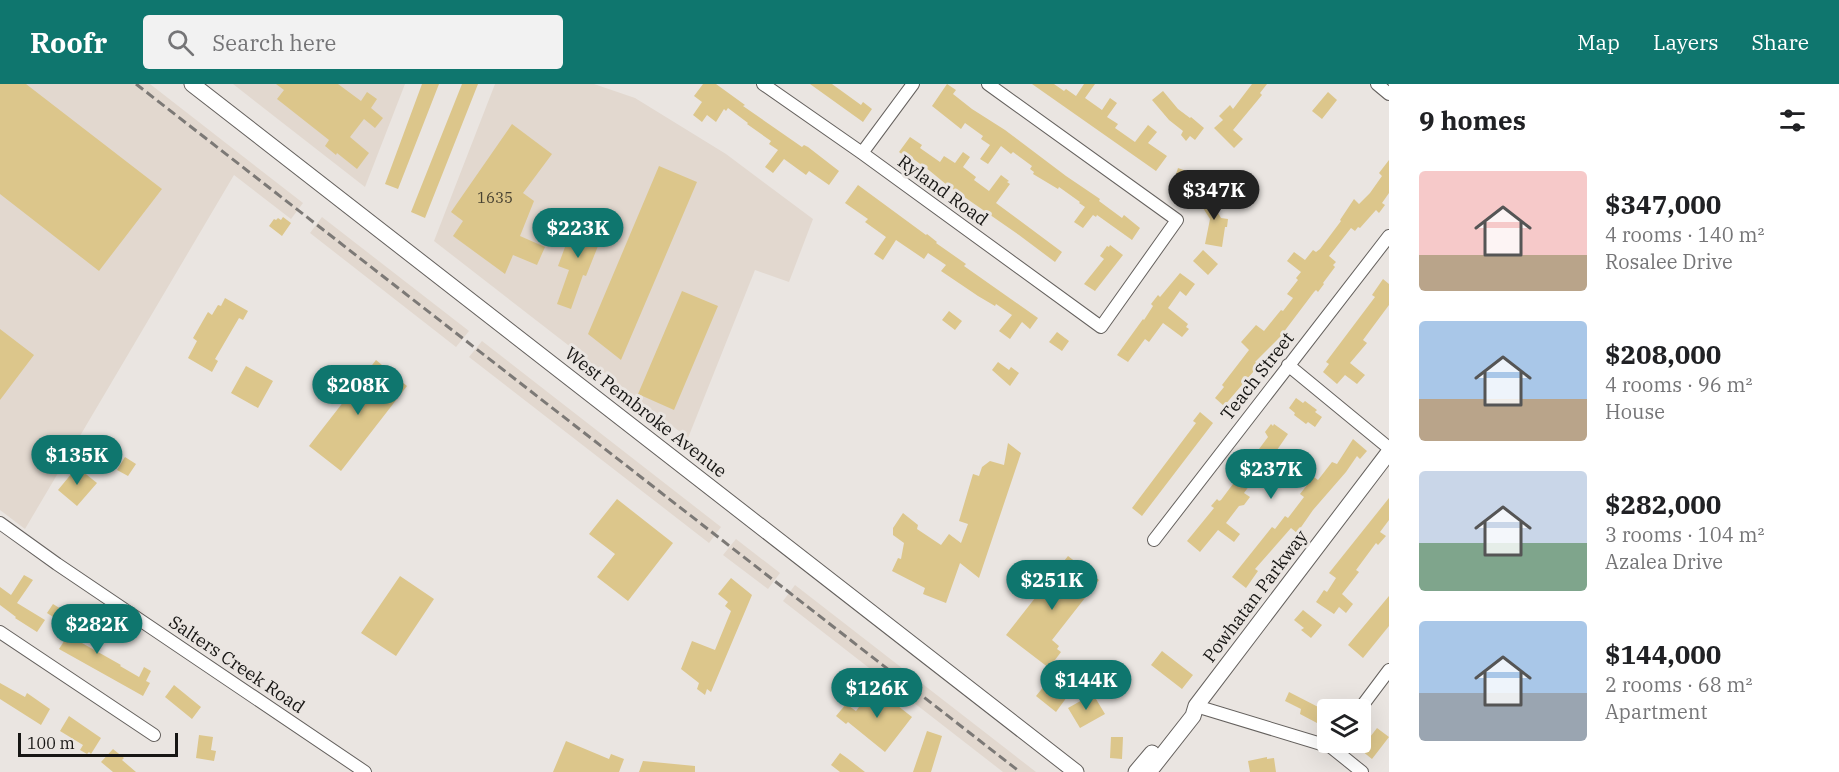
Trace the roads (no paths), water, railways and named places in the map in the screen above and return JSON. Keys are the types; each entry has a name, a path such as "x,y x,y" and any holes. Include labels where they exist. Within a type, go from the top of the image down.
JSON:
{"main road":[{"name":"West Pembroke Avenue","path":"192,84 1076,772"},
{"name":"Powhatan Parkway","path":"1149,772 1193,716 1196,706 1389,450"},
{"name":"Powhatan Parkway","path":"1136,772 1187,709 1196,706"}],"street":[{"name":"Ryland Road","path":"763,84 1101,327 1177,220 988,84"},
{"path":"862,153 913,84"},
{"path":"1377,84 1389,94"},
{"name":"Teach Street","path":"1154,540 1389,236"},
{"path":"1288,365 1389,450"},
{"name":"Salters Creek Road","path":"0,523 365,772"},
{"path":"0,632 154,735"},
{"path":"1367,699 1389,670"},
{"path":"1196,706 1317,740"},
{"path":"1342,753 1362,772"}],"railway":[{"path":"136,84 1020,772"}]}
